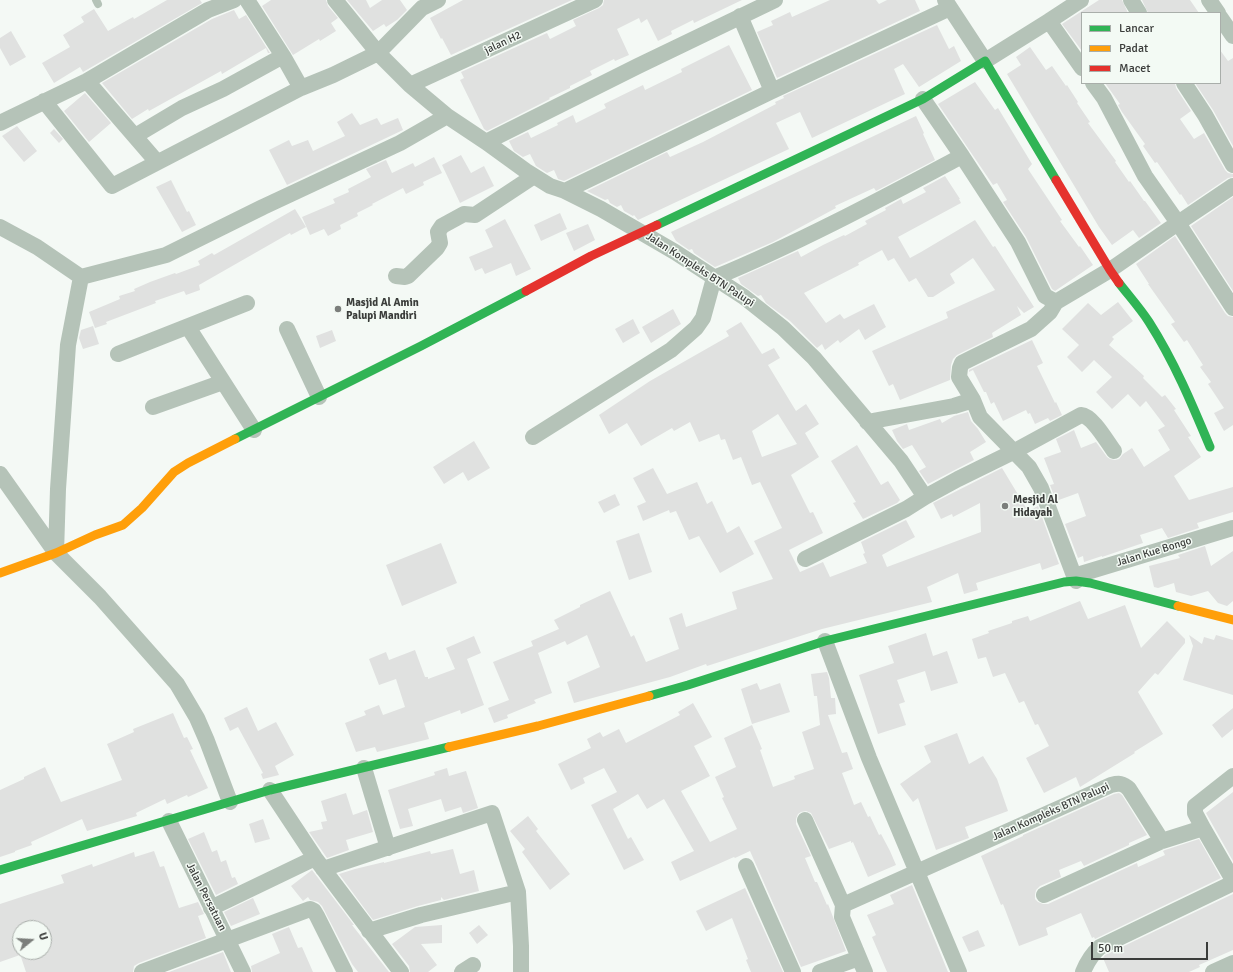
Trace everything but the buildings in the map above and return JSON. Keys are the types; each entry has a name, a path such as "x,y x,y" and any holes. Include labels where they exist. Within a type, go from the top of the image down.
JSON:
{"street":[{"path":"0,123 87,81 208,10 234,0"},
{"path":"247,0 283,56 301,88"},
{"name":"Jalan Kompleks BTN Palupi","path":"335,0 378,53 410,85 447,116 550,186 565,191 675,252 744,297 783,328 814,358 901,461 926,497"},
{"path":"44,101 112,186 301,88 333,75 378,53 419,4 438,0"},
{"name":"jalan H2","path":"410,85 595,0"},
{"path":"486,142 775,0"},
{"path":"0,573 56,553 95,535 123,525 142,508 174,472 188,463 421,346 591,256 923,99 1081,0"},
{"path":"1131,0 1138,12"},
{"path":"1209,0 1217,12"},
{"path":"565,191 947,4 985,61 1110,270 1149,322 1188,394 1210,447"},
{"path":"740,16 772,91"},
{"path":"1221,18 1233,36"},
{"path":"1049,21 1081,67"},
{"path":"135,136 182,108 223,89 283,56"},
{"path":"87,81 157,162"},
{"path":"1094,84 1104,98 1145,176 1178,222 1233,308"},
{"path":"1185,84 1205,115 1233,165"},
{"path":"923,99 1018,242 1045,296 1056,302"},
{"path":"0,228 36,247 81,277 166,255 262,206 400,143 447,116"},
{"path":"533,438 671,350 696,328 700,323 705,310 714,278 749,264 795,242 962,156"},
{"path":"396,276 408,276 437,248 440,243 438,232 442,226 464,214 475,215 534,176"},
{"path":"1075,578 1040,488 1029,468 1020,457 1013,452 980,417 973,400 959,377 962,363 1031,329 1050,312 1056,302 1110,270 1178,222 1233,186"},
{"path":"56,553 58,489 68,345 81,277"},
{"path":"118,354 246,303"},
{"path":"188,327 254,430"},
{"path":"287,329 319,397"},
{"path":"153,407 223,382"},
{"path":"867,422 954,406 973,400"},
{"path":"805,558 906,509 958,479 1013,452 1081,415 1085,416 1096,426 1114,451"},
{"path":"0,474 56,553 100,597 177,684 205,735 230,802"},
{"name":"Jalan Kue Bongo","path":"1075,578 1233,528"},
{"path":"0,870 270,790 545,724 688,685 825,641 1075,578 1233,620"},
{"path":"825,641 869,758 959,972"},
{"path":"364,768 388,848"},
{"path":"1233,776 1195,806 1195,812 1203,828 1233,880"},
{"name":"Jalan Kompleks BTN Palupi","path":"844,905 1117,783 1124,784 1128,788 1162,840"},
{"path":"270,790 319,864 401,972"},
{"path":"211,908 319,864 388,848 492,813 518,892 522,946 521,972"},
{"path":"804,820 844,905 842,917 862,965 820,972"},
{"name":"Jalan Persatuan","path":"169,821 243,972"},
{"path":"1044,895 1162,840 1203,828"},
{"path":"746,866 793,972"},
{"path":"1084,972 1086,965 1093,954 1100,947 1233,883"},
{"path":"369,931 421,915 518,892"},
{"path":"142,972 310,909 314,911 317,916 345,972"},
{"path":"1213,972 1233,963"}],"traffic: fast":[{"path":"657,225 923,99 985,61 1056,180"},
{"path":"1119,283 1146,317 1167,352 1210,447"},
{"path":"235,439 421,346 526,291"},
{"path":"649,696 825,641 1064,582 1076,581 1090,583 1178,606"},
{"path":"0,870 270,790 449,747"}],"traffic: slow":[{"path":"0,573 56,553 95,535 123,525 142,508 174,472 188,463 235,439"},
{"path":"1178,606 1233,620"},
{"path":"449,747 538,726 649,696"}],"traffic: jam":[{"path":"1056,180 1119,283"},
{"path":"526,291 591,256 657,225"}],"place":[{"name":"Masjid Al Amin Palupi Mandiri","path":"338,309"},
{"name":"Mesjid Al Hidayah","path":"1005,506"}]}
